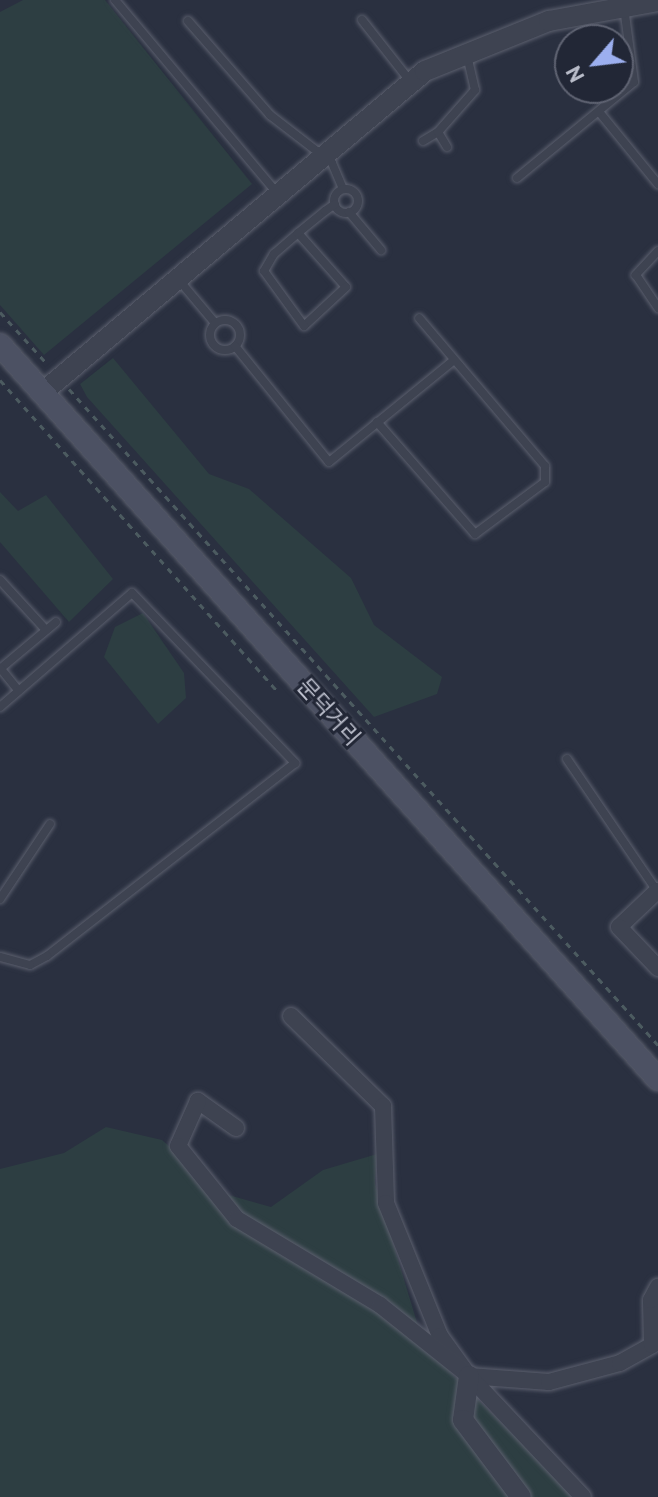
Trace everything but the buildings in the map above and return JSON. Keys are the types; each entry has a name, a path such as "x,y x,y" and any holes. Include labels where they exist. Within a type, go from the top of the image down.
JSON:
{"main road":[{"name":"문덕거리","path":"0,345 658,1079"}],"street":[{"path":"42,393 410,81 466,51 549,21 658,1"},
{"path":"657,891 619,927 658,968"},
{"path":"291,1016 383,1106 386,1203 440,1336 469,1376 583,1497"},
{"path":"236,1128 198,1101 178,1146 237,1219 380,1305 469,1376 549,1382 655,1350 651,1300 658,1287"},
{"path":"469,1376 463,1420 521,1497"}],"lane":[{"path":"115,0 277,193"},
{"path":"517,178 634,82 624,6"},
{"path":"362,20 410,81"},
{"path":"188,21 270,115 322,153 343,189 358,198 349,212"},
{"path":"423,141 438,132 472,101 466,51"},
{"path":"600,113 658,184"},
{"path":"438,132 447,147"},
{"path":"298,233 346,287 304,326 264,271 298,233 335,204 343,189"},
{"path":"335,204 349,212 381,250"},
{"path":"658,251 636,275 658,308"},
{"path":"177,278 215,323 212,343 235,346"},
{"path":"377,422 467,529 482,535 548,474 419,318"},
{"path":"215,323 234,323 235,346 329,462 453,361"},
{"path":"0,580 46,630"},
{"path":"0,707 132,593 295,763 47,956 30,965 0,957"},
{"path":"19,691 0,669 56,622"},
{"path":"567,759 657,891"},
{"path":"0,899 50,824"}],"path":[{"path":"0,312 658,1045"},
{"path":"0,380 277,691"}],"shaded area":[{"path":"23,0 105,0 252,184 44,355 0,305 0,12"},
{"path":"113,358 209,474 249,489 351,578 374,625 442,677 437,694 374,717 87,397 80,384"},
{"path":"0,492 18,511 46,495 113,579 69,622 0,542"},
{"path":"143,613 184,673 186,698 158,724 104,657 115,627"},
{"path":"106,1127 162,1140 225,1194 271,1207 323,1170 377,1154 375,1183 424,1346 576,1497 0,1497 0,1169 64,1153"}]}
